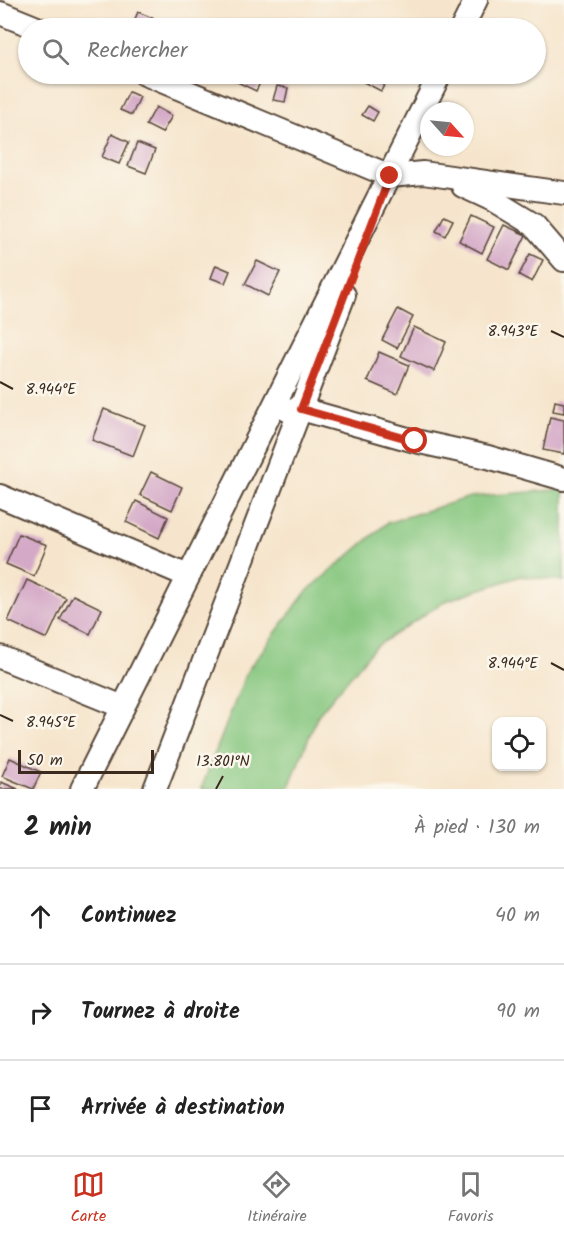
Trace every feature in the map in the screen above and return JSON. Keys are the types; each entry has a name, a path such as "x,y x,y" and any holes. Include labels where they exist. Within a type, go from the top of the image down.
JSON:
{"street":[{"path":"467,18 477,0"},
{"path":"0,13 18,20"},
{"path":"169,84 390,176 423,173 564,193"},
{"path":"82,789 435,84"},
{"path":"155,789 390,176"},
{"path":"444,177 493,200 534,225 564,260"},
{"path":"271,412 301,409 564,479"},
{"path":"0,496 188,576"},
{"path":"0,657 123,707"}],"green space":[{"path":"564,489 564,581 521,576 445,601 375,647 318,715 288,789 201,789 247,671 306,592 387,523 470,497"}],"building":[{"path":"138,12 153,18 135,18"},
{"path":"241,84 260,84 256,91"},
{"path":"367,84 385,84 381,91"},
{"path":"277,86 288,88 285,102 273,100"},
{"path":"129,92 140,97 132,115 120,110"},
{"path":"368,106 378,112 373,121 362,115"},
{"path":"156,107 172,116 162,133 146,125"},
{"path":"112,134 129,142 119,164 102,157"},
{"path":"137,143 155,150 146,173 128,166"},
{"path":"444,216 453,220 445,236 436,231"},
{"path":"471,216 494,227 482,253 459,241"},
{"path":"504,225 526,235 509,270 487,259"},
{"path":"530,254 543,260 532,282 519,275"},
{"path":"257,261 280,272 268,296 245,284"},
{"path":"216,265 230,271 225,283 211,278"},
{"path":"398,309 413,317 397,348 382,340"},
{"path":"414,327 446,342 434,371 401,356"},
{"path":"379,352 409,365 397,394 367,381"},
{"path":"555,401 564,403 564,413 553,411"},
{"path":"104,409 145,425 133,456 92,440"},
{"path":"550,417 564,420 564,454 543,450"},
{"path":"151,472 182,487 172,510 140,495"},
{"path":"136,501 168,517 159,538 126,522"},
{"path":"19,534 47,545 34,576 6,564"},
{"path":"27,580 66,598 47,639 8,621"},
{"path":"73,595 102,609 90,634 60,620"},
{"path":"10,758 41,772 33,789 2,776"},
{"path":"1,782 18,789 0,789"}],"route":[{"path":"390,176 301,409 415,441"}]}
